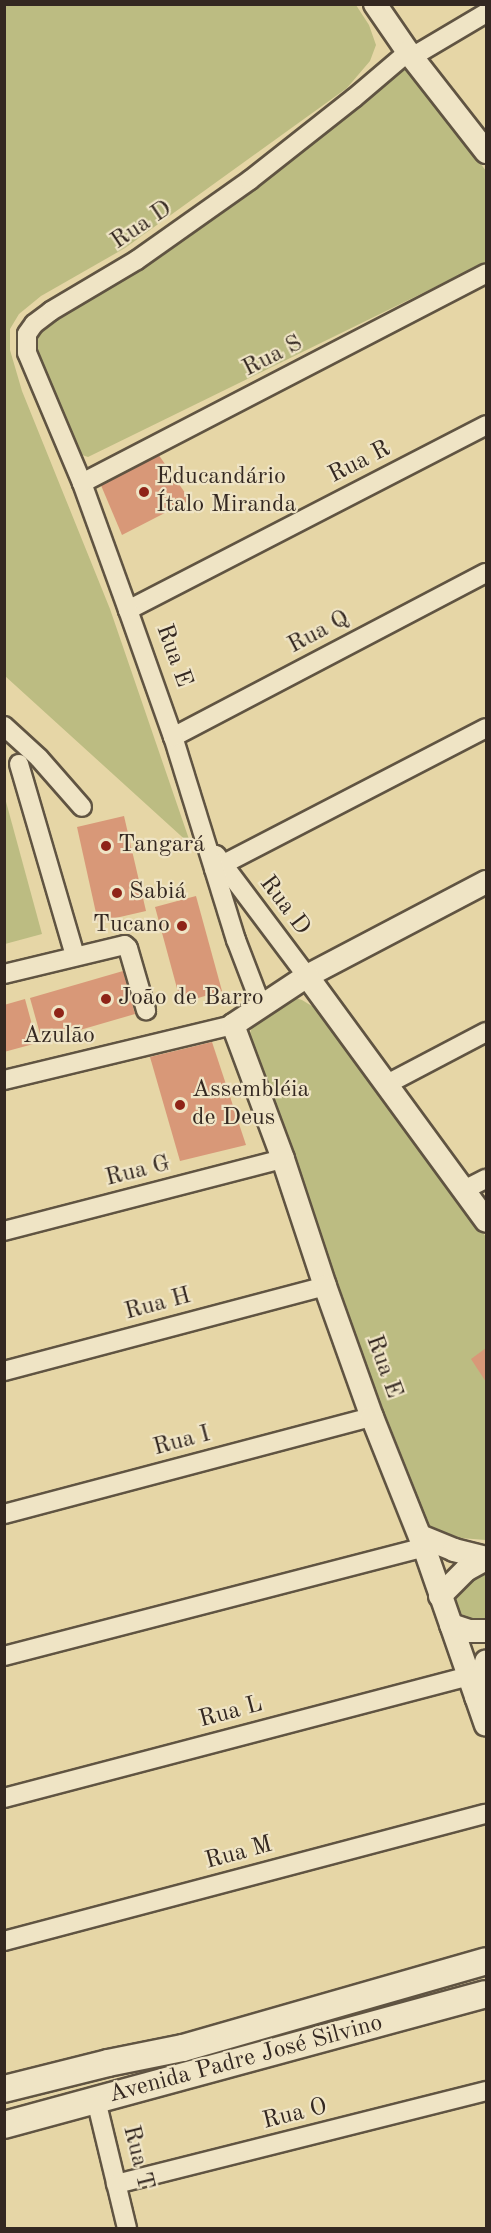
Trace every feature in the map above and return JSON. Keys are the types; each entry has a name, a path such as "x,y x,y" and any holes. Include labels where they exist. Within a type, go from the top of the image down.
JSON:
{"main road":[{"name":"Avenida Padre José Silvino","path":"4,2089 108,2063 183,2048 486,1961"},
{"name":"Avenida Padre José Silvino","path":"4,2125 486,1994"}],"street":[{"path":"375,4 426,75 479,128 486,152"},
{"path":"410,54 486,14"},
{"name":"Rua D","path":"82,483 27,353 27,334 34,324 137,260 250,180 410,54"},
{"name":"Rua S","path":"82,483 486,274"},
{"name":"Rua R","path":"128,610 486,425"},
{"name":"Rua E","path":"82,483 173,736 210,848 219,866 261,1005"},
{"name":"Rua Q","path":"173,736 486,573"},
{"path":"4,726 39,758 82,807"},
{"path":"219,866 486,728"},
{"path":"39,758 12,766 75,956"},
{"name":"Rua D","path":"219,866 307,976"},
{"path":"4,1080 233,1025 307,976 486,882"},
{"path":"4,974 125,945 128,948 146,1010"},
{"path":"307,976 486,1221"},
{"name":"Rua E","path":"233,1025 283,1160 372,1417 422,1542 486,1725"},
{"path":"387,1084 486,1032"},
{"name":"Rua G","path":"4,1231 283,1160"},
{"path":"464,1190 486,1179"},
{"name":"Rua H","path":"4,1371 325,1286"},
{"name":"Rua I","path":"4,1514 372,1417"},
{"path":"4,1656 422,1542 486,1558"},
{"path":"440,1596 466,1570 486,1558"},
{"path":"451,1625 469,1631 486,1631"},
{"path":"473,1686 486,1661"},
{"name":"Rua L","path":"4,1798 473,1686"},
{"name":"Rua M","path":"4,1941 486,1814"},
{"name":"Rua O","path":"116,2184 486,2091"},
{"name":"Rua T","path":"96,2100 127,2229"}],"green space":[{"path":"4,5 356,5 369,25 376,45 370,61 347,88 125,248 41,296 19,314 10,329 10,350 22,391 110,609 191,845 5,676"},
{"path":"400,68 411,69 486,171 486,262 88,457 79,454 29,352 37,334 193,230"},
{"path":"5,798 42,934 4,944"},
{"path":"289,996 302,1000 320,1011 486,1237 486,1540 460,1538 431,1528 419,1515 250,1043 250,1033 256,1017"},
{"path":"486,1571 486,1621 470,1621 456,1609 453,1590"}],"building":[{"name":"Educandário Ítalo Miranda","path":"158,454 190,500 122,535 100,483"},
{"path":"124,816 146,911 98,922 77,827"},
{"path":"196,896 222,991 181,1003 155,907"},
{"path":"123,971 135,1014 42,1041 30,998"},
{"path":"25,999 37,1043 4,1052 4,1005"},
{"path":"212,1042 246,1145 180,1161 150,1057"},
{"path":"486,1348 486,1382 471,1359"}],"place":[{"name":"Educandário Ítalo Miranda","path":"144,492"},
{"name":"Tangará","path":"106,846"},
{"name":"Sabiá","path":"117,893"},
{"name":"Tucano","path":"182,926"},
{"name":"João de Barro","path":"106,999"},
{"name":"Azulão","path":"59,1013"},
{"name":"Assembléia de Deus","path":"180,1105"}]}
